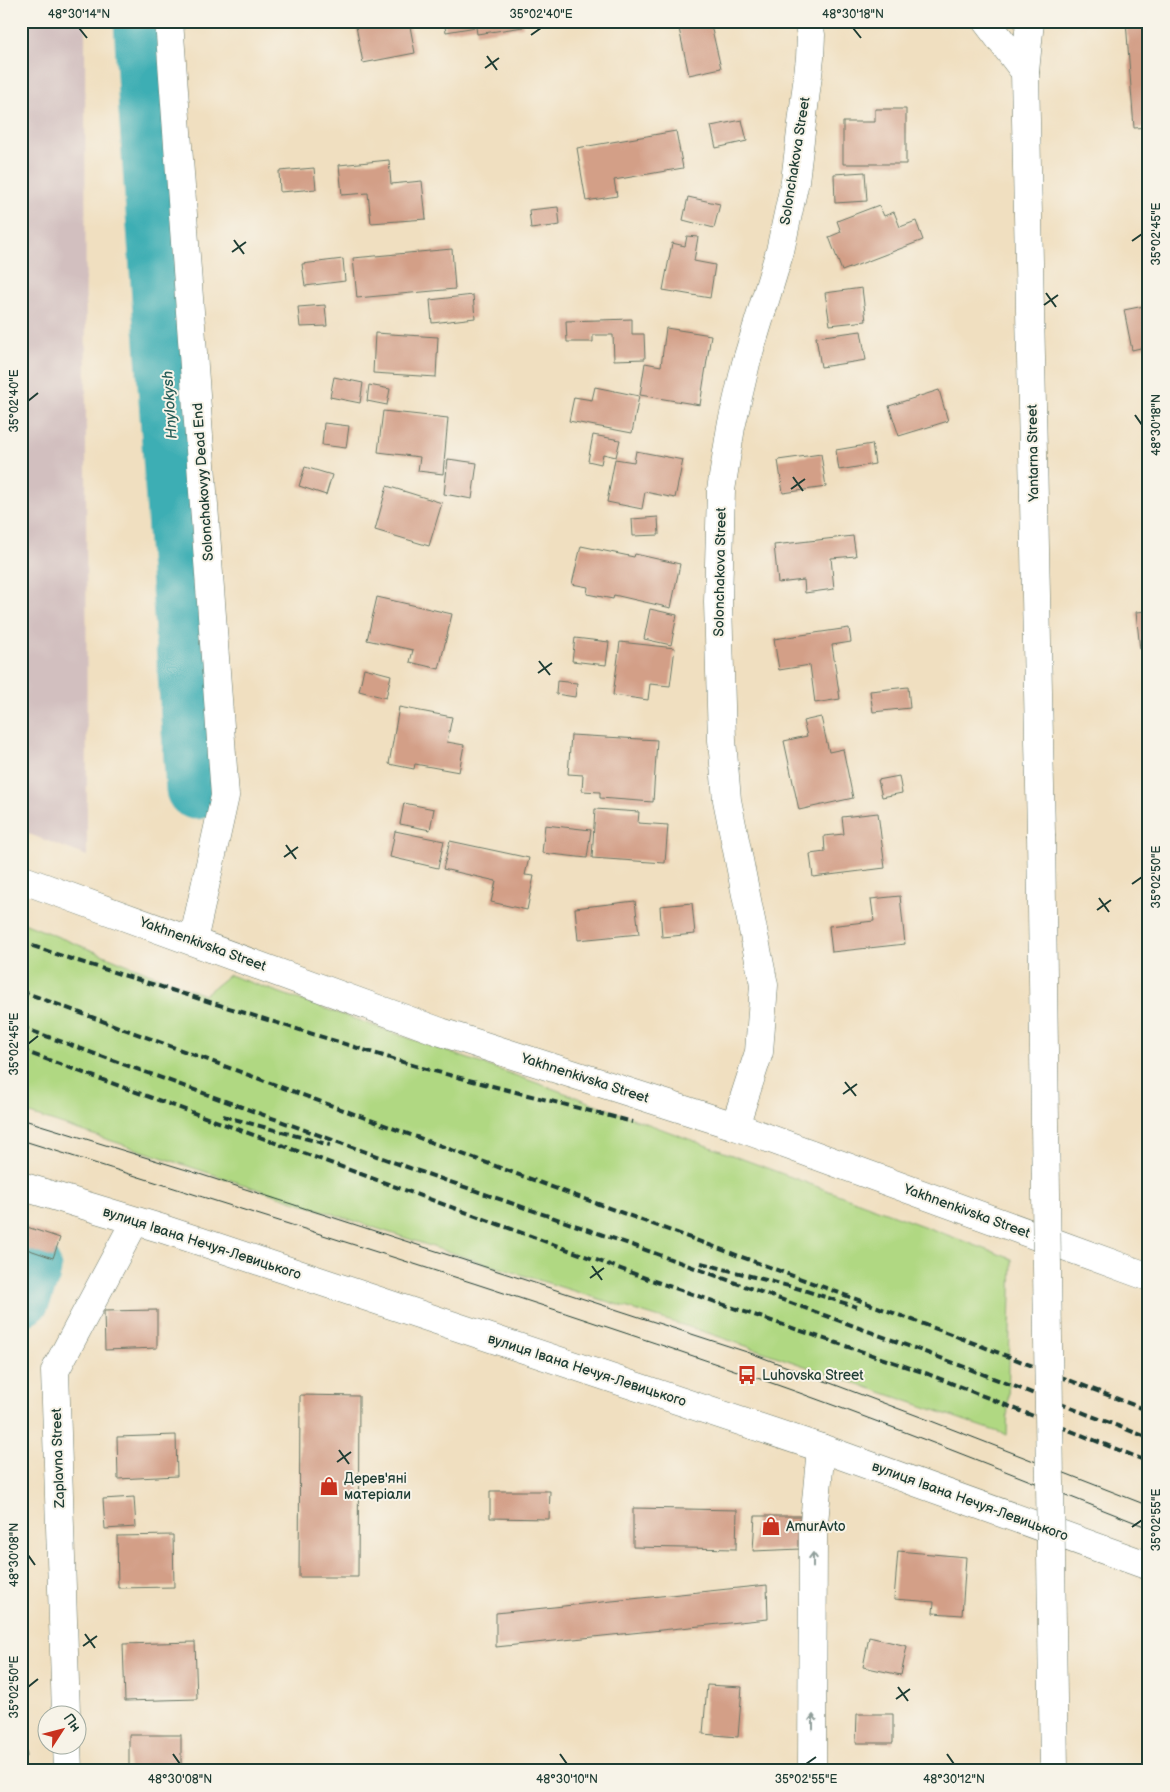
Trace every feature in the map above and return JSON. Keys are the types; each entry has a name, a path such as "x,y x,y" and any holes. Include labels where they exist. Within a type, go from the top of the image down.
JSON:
{"main road":[{"name":"Solonchakovyy Dead End","path":"169,21 225,796 193,940"},
{"path":"986,21 1025,72"},
{"name":"Yantarna Street","path":"1030,21 1025,72 1041,834 1054,1771"},
{"name":"Solonchakova Street","path":"735,1126 759,1052 764,985 727,800 722,740 718,602 721,490 731,428 744,372 780,251 795,182 814,26"},
{"name":"Yakhnenkivska Street","path":"21,878 441,1032 735,1126 1149,1277"},
{"name":"вулиця Івана Нечуя-Левицького","path":"21,1186 135,1220 820,1448 1149,1566"},
{"name":"Zaplavna Street","path":"66,1704 56,1371 135,1220"},
{"path":"812,1771 814,1533 820,1448"},
{"path":"67,1754 68,1771"}],"shaded area":[{"path":"21,21 85,21 87,856 21,831"}],"green space":[{"path":"21,922 204,995 229,975 554,1089 1012,1259 1007,1435 708,1333 436,1248 21,1111"}],"building":[{"path":"355,21 409,21 415,53 363,63"},
{"path":"444,21 522,21 523,27 477,34 476,27 446,32"},
{"path":"691,21 710,21 721,68 689,75 678,24"},
{"path":"1126,21 1149,21 1149,127 1134,128"},
{"path":"875,109 906,109 906,164 843,164 843,122 875,122"},
{"path":"742,120 747,141 716,148 711,126"},
{"path":"676,131 683,168 614,180 617,196 586,201 577,148"},
{"path":"389,160 391,184 422,181 426,219 371,223 368,193 342,195 339,165"},
{"path":"314,168 316,189 280,192 279,171"},
{"path":"865,172 867,201 835,203 834,174"},
{"path":"688,197 720,204 714,228 683,220"},
{"path":"879,205 884,216 894,212 900,227 916,221 923,240 842,271 829,237 841,232 837,221"},
{"path":"558,207 560,225 531,229 529,210"},
{"path":"687,236 698,237 694,261 715,265 710,298 663,290 672,243 685,246"},
{"path":"452,249 455,289 357,298 353,258"},
{"path":"343,259 345,281 305,286 302,264"},
{"path":"862,288 866,321 830,325 825,293"},
{"path":"473,295 475,318 432,323 430,300"},
{"path":"325,305 327,326 300,327 298,307"},
{"path":"1149,305 1149,346 1132,350 1124,310"},
{"path":"632,319 632,334 644,334 645,359 614,360 613,335 593,335 593,342 567,342 566,321"},
{"path":"666,328 711,335 700,405 640,395 645,363 661,366"},
{"path":"861,331 866,360 821,367 816,337"},
{"path":"375,333 438,337 436,377 373,373"},
{"path":"334,377 363,383 360,403 330,397"},
{"path":"369,385 390,389 387,405 367,401"},
{"path":"595,387 639,396 632,433 569,421 574,397 592,400"},
{"path":"939,390 948,421 899,436 889,406"},
{"path":"383,411 448,418 443,474 418,471 420,457 378,452"},
{"path":"324,423 349,426 346,448 322,445"},
{"path":"593,435 620,440 616,457 603,454 601,464 588,461"},
{"path":"872,444 875,464 839,470 836,450"},
{"path":"636,451 683,460 675,498 645,492 642,509 607,502 615,459 634,462"},
{"path":"821,454 826,487 783,493 778,460"},
{"path":"448,459 477,463 472,499 444,494"},
{"path":"305,467 332,475 326,495 299,486"},
{"path":"387,486 442,503 429,546 375,530"},
{"path":"658,517 659,535 633,536 632,519"},
{"path":"853,536 856,556 831,558 834,589 805,593 804,580 778,583 774,545"},
{"path":"581,546 634,557 635,554 680,564 671,608 614,595 613,599 587,594 588,587 572,584"},
{"path":"377,597 452,614 439,669 410,662 413,650 367,640"},
{"path":"650,609 677,615 671,645 644,639"},
{"path":"1149,611 1149,648 1140,649 1136,612"},
{"path":"849,628 851,642 832,645 840,699 815,703 810,665 779,670 774,639"},
{"path":"575,638 609,642 606,665 572,661"},
{"path":"620,642 675,648 670,686 650,684 648,700 613,695"},
{"path":"364,668 391,675 386,698 359,691"},
{"path":"557,681 577,683 575,697 556,694"},
{"path":"908,687 910,708 873,712 870,691"},
{"path":"399,707 452,717 447,742 464,745 459,772 415,764 414,769 389,764"},
{"path":"821,717 829,752 843,749 853,798 799,810 784,741 807,736 803,721"},
{"path":"571,735 657,740 653,802 600,798 600,792 582,791 583,775 568,774"},
{"path":"1142,768 1149,768 1149,817 1146,817"},
{"path":"899,776 902,793 882,797 878,780"},
{"path":"404,803 434,809 430,830 400,824"},
{"path":"595,809 639,812 638,823 668,825 665,863 592,858"},
{"path":"878,813 885,868 813,877 810,854 825,852 824,836 844,834 842,817"},
{"path":"545,825 591,830 587,858 542,853"},
{"path":"395,831 444,841 438,868 390,857"},
{"path":"450,841 529,858 525,875 534,876 527,910 491,902 496,881 443,869"},
{"path":"900,896 905,944 832,952 829,926 874,921 871,899"},
{"path":"635,901 639,934 578,940 575,908"},
{"path":"692,903 695,934 662,937 660,906"},
{"path":"21,1225 60,1238 53,1258 21,1247"},
{"path":"157,1310 157,1348 105,1350 104,1311"},
{"name":"Дерев'янi матерiали","path":"300,1395 359,1396 358,1577 299,1577"},
{"path":"176,1435 177,1476 118,1479 117,1437"},
{"path":"490,1491 550,1491 549,1519 490,1518"},
{"path":"134,1497 136,1527 105,1529 103,1499"},
{"path":"633,1508 737,1510 736,1549 633,1547"},
{"path":"755,1516 800,1516 801,1549 753,1551"},
{"path":"173,1535 174,1587 118,1588 117,1536"},
{"path":"898,1551 966,1557 962,1615 933,1613 934,1602 894,1599"},
{"path":"767,1585 768,1619 496,1647 496,1613"},
{"path":"869,1637 907,1646 901,1675 863,1667"},
{"path":"195,1642 197,1699 125,1701 123,1644"},
{"path":"21,1651 23,1651 25,1684 21,1684"},
{"path":"707,1685 742,1687 738,1737 703,1734"},
{"path":"21,1712 23,1712 27,1757 21,1757"},
{"path":"857,1714 893,1714 893,1743 856,1743"},
{"path":"129,1735 181,1735 181,1770 129,1770"}],"waterway":[{"name":"Hnylokysh","path":"144,21 196,789"},
{"name":"Hnylokysh","path":"21,1296 31,1269"}],"tram line":[{"path":"21,1119 190,1171 753,1354 1149,1506"},
{"path":"21,1140 656,1343 898,1429 1149,1528"}],"railway":[{"path":"21,942 422,1068 633,1122"},
{"path":"21,991 964,1339"},
{"path":"21,1027 407,1167 635,1246 933,1355 1149,1438"},
{"path":"21,1050 651,1280 928,1374 1149,1462"},
{"path":"223,1116 330,1145"},
{"path":"701,1263 800,1289 857,1307"},
{"path":"958,1337 1149,1411"}],"place":[{"name":"Luhovska Street","path":"747,1375"},
{"name":"Дерев'янi матерiали","path":"329,1486"},
{"name":"AmurAvto","path":"771,1526"}]}
